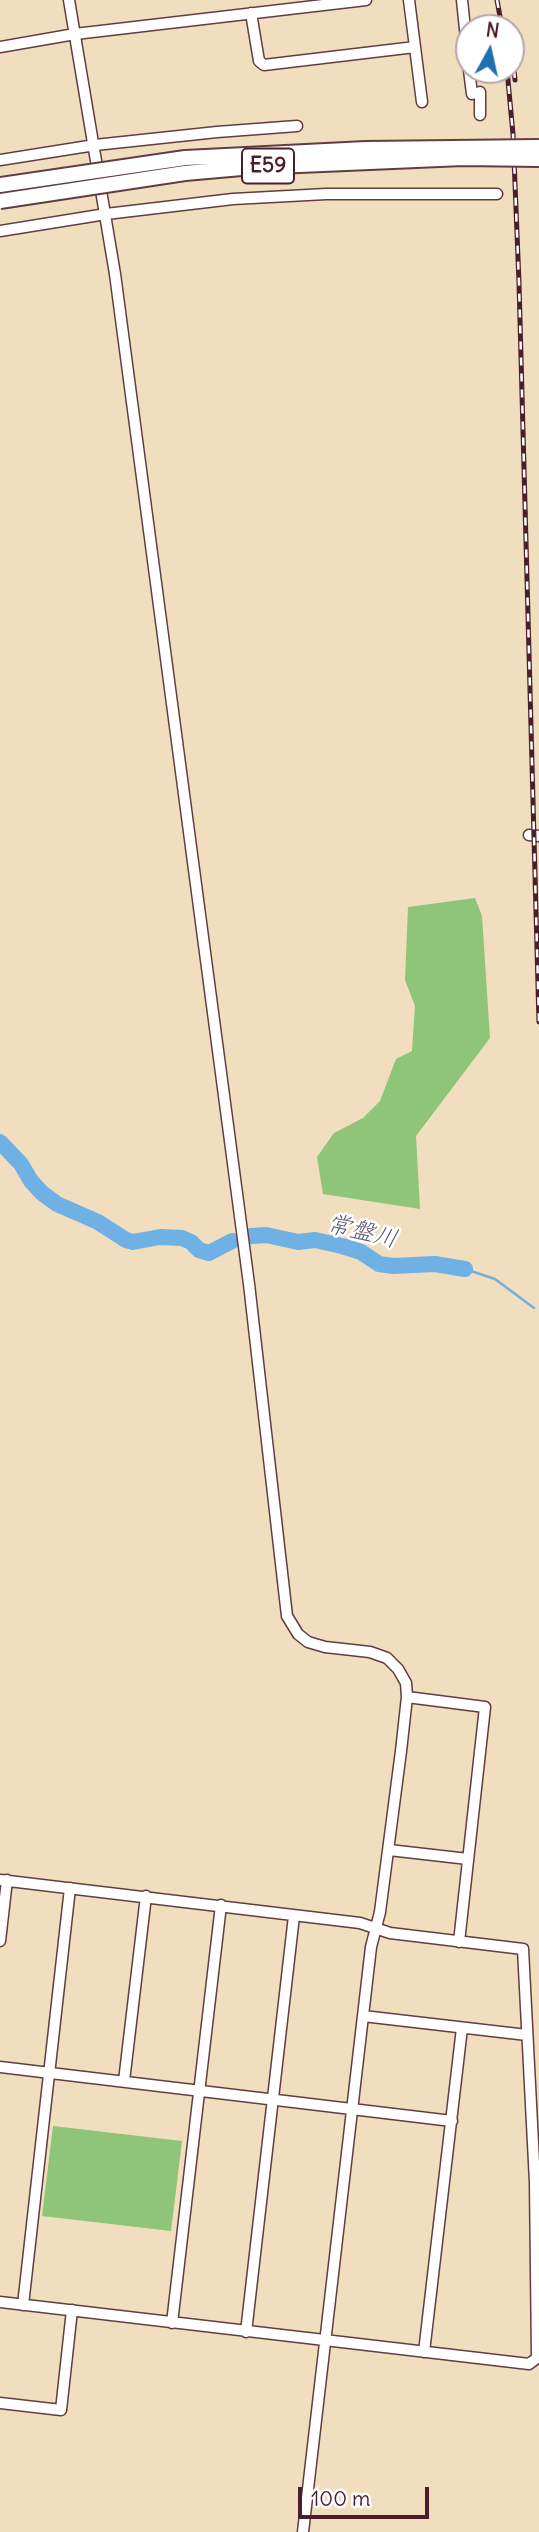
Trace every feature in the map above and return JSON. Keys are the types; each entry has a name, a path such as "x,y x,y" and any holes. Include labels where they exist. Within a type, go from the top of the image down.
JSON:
{"highway":[{"name":"E59","path":"0,185 185,158 366,149 539,146"},
{"name":"E59","path":"0,201 185,173 253,167 449,159 539,159"}],"street":[{"path":"69,0 106,214 249,1284 287,1616 298,1633 309,1642 325,1647 370,1652 387,1658 406,1683 407,1697 389,1850 380,1912 374,1927 303,2532"},
{"path":"0,47 75,34 366,0"},
{"path":"409,0 422,102"},
{"path":"251,13 259,61 264,65 415,47"},
{"path":"471,84 472,94 480,92 480,115"},
{"path":"0,160 95,145 297,126"},
{"path":"0,231 106,214 233,199 326,194 497,194"},
{"path":"407,1697 485,1707 459,1942"},
{"path":"389,1850 468,1859"},
{"path":"0,1941 3,1880 221,1905 374,1927 390,1933 523,1949 535,2182 537,2358 529,2364 0,2302"},
{"path":"23,2305 70,1888"},
{"path":"124,2081 146,1896"},
{"path":"172,2323 221,1905"},
{"path":"246,2332 294,1916"},
{"path":"363,2016 527,2035"},
{"path":"424,2351 462,2028"},
{"path":"0,2067 452,2121"},
{"path":"0,2403 61,2410 72,2311"}],"green space":[{"path":"475,898 482,916 490,1038 416,1136 420,1209 323,1194 317,1157 334,1133 363,1118 380,1101 396,1059 412,1051 415,1006 405,980 408,907"},
{"path":"53,2126 182,2141 171,2231 42,2216"}],"waterway":[{"name":"常盤川","path":"0,1142 21,1164 42,1193 57,1204 98,1222 126,1240 133,1242 160,1237 182,1238 199,1250 209,1253 232,1241"},
{"name":"常盤川","path":"251,1236 266,1235 298,1242 315,1240 361,1252 379,1264 435,1264 465,1269"},
{"name":"常盤川","path":"465,1269 495,1279 534,1308"}],"railway":[{"path":"497,0 500,14"},
{"path":"508,84 519,283 539,1022"}]}
